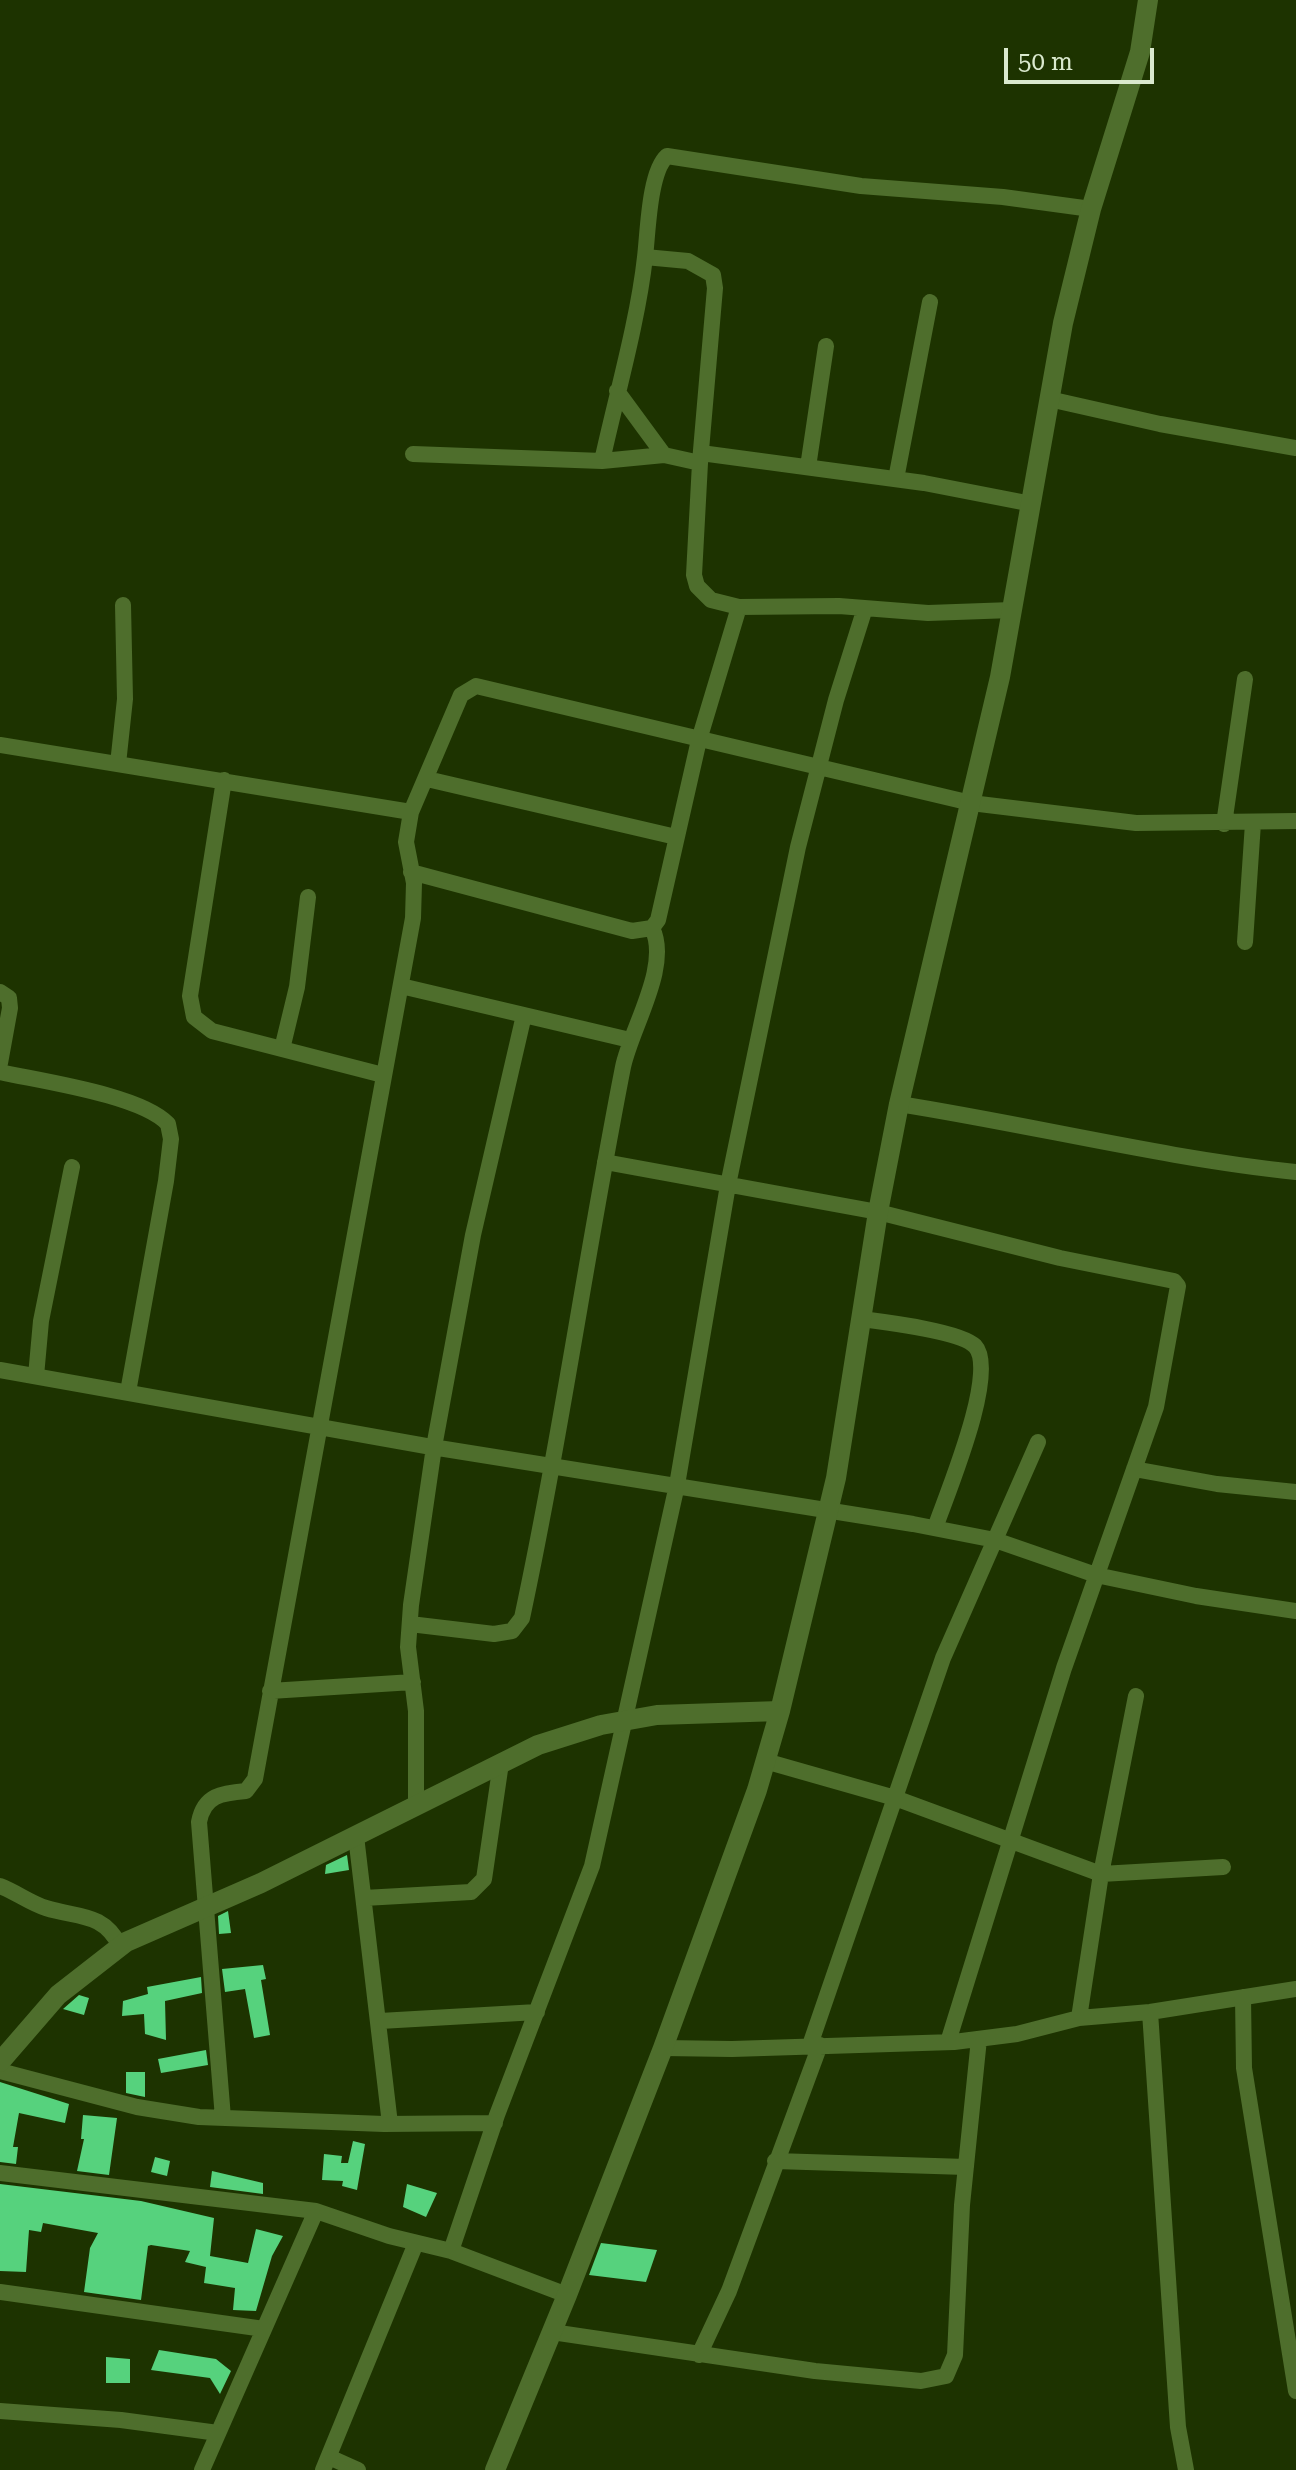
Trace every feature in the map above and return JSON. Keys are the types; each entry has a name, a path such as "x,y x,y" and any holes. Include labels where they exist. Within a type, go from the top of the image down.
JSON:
{"street":[{"path":"495,2470 663,2048 780,1711 829,1509 899,1104 971,803 1012,610 1063,323 1091,209 1140,52 1148,0"},
{"path":"602,461 645,257 649,215 660,166 671,154 861,186 1003,197 1091,209"},
{"path":"645,257 688,261 713,275 715,288 700,458 694,575 697,586 711,600 739,607 865,608 928,613 1012,610"},
{"path":"896,479 930,302"},
{"path":"808,467 826,346"},
{"path":"617,391 664,455"},
{"path":"1049,399 1160,424 1296,448"},
{"path":"413,454 602,461 664,455 808,467 896,479 1032,504"},
{"path":"118,764 125,699 123,605"},
{"path":"411,872 632,931 652,928 658,920 699,740 739,607"},
{"path":"451,2251 495,2123 592,1866 677,1485 728,1185 798,847 865,608"},
{"path":"1224,824 1245,679"},
{"path":"223,2118 204,1906 202,1810 215,1796 246,1791 253,1786 306,1515 319,1425 401,986 415,898 406,842 411,812 461,695 476,686 971,803 1136,823 1296,821"},
{"path":"0,745 411,812"},
{"path":"427,779 676,837"},
{"path":"224,780 190,996 191,1010 200,1025 212,1031 383,1075"},
{"path":"1245,942 1253,823"},
{"path":"282,1049 297,987 308,897"},
{"path":"410,1624 494,1634 516,1627 522,1618 554,1467 605,1162 630,1040 658,960 656,936 652,928"},
{"path":"401,986 630,1040"},
{"path":"0,992 9,998 10,1008 0,1063"},
{"path":"416,1805 413,1682 408,1647 434,1447 473,1235 524,1015"},
{"path":"0,1072 98,1093 153,1113 168,1124 171,1139 166,1181 128,1392"},
{"path":"899,1104 1024,1124 1218,1164 1296,1172"},
{"path":"605,1162 878,1212 1177,1283 1156,1407 1096,1575 948,2042"},
{"path":"36,1376 41,1321 72,1167"},
{"path":"861,1319 939,1332 970,1342 980,1355 981,1388 935,1528"},
{"path":"0,1370 434,1447 935,1528 995,1540 1096,1575 1196,1596 1296,1611"},
{"path":"699,2355 729,2291 775,2161 943,1658 1038,1442"},
{"path":"1134,1469 1217,1484 1296,1492"},
{"path":"270,1691 413,1682"},
{"path":"1079,2018 1101,1874 1136,1696"},
{"path":"0,2062 58,1995 120,1946 356,1836 501,1763 564,1735 626,1720 657,1715 780,1711"},
{"path":"765,1761 895,1798 1101,1874 1223,1867"},
{"path":"364,1898 471,1892 479,1888 484,1879 501,1763"},
{"path":"356,1836 390,2124"},
{"path":"0,1886 44,1908 92,1916 108,1927 120,1946"},
{"path":"663,2048 732,2049 948,2042 1017,2034 1079,2018 1150,2012 1296,1989"},
{"path":"1243,1997 1244,2068 1296,2391"},
{"path":"380,2021 537,2012"},
{"path":"1150,2012 1178,2427 1186,2470"},
{"path":"552,2332 699,2355 921,2381 946,2376 955,2355 966,2167 979,2039"},
{"path":"0,2071 137,2107 223,2118 390,2124 495,2123"},
{"path":"775,2161 966,2167"},
{"path":"0,2173 316,2211 451,2251 567,2295"},
{"path":"202,2470 316,2211"},
{"path":"358,2470 326,2464 416,2243"},
{"path":"0,2292 264,2329"},
{"path":"0,2411 121,2420 218,2433"}],"building":[{"path":"347,1855 349,1870 325,1874 326,1865"},
{"path":"228,1911 231,1933 219,1934 218,1916"},
{"path":"263,1965 266,1979 261,1980 270,2035 254,2038 245,1989 225,1992 222,1969"},
{"path":"201,1977 202,1993 165,2001 166,2040 145,2034 144,2014 122,2016 123,2001 148,1994 147,1987"},
{"path":"79,1995 89,1998 84,2015 63,2009"},
{"path":"206,2050 208,2065 161,2073 158,2059"},
{"path":"126,2072 145,2072 145,2097 126,2093"},
{"path":"0,2082 69,2104 65,2123 19,2113 13,2147 18,2147 16,2164 0,2162"},
{"path":"83,2115 117,2118 109,2175 77,2171 84,2139 81,2139"},
{"path":"353,2141 365,2144 357,2190 342,2186 343,2181 322,2180 324,2154 342,2156 341,2163 348,2163"},
{"path":"155,2157 170,2161 167,2176 151,2172"},
{"path":"212,2171 263,2183 263,2194 210,2187"},
{"path":"0,2184 141,2201 214,2218 210,2256 248,2263 256,2229 283,2236 272,2256 256,2311 233,2310 235,2288 204,2283 206,2267 185,2262 190,2251 151,2245 148,2246 141,2300 84,2292 90,2248 98,2233 43,2223 41,2232 29,2230 26,2272 0,2271"},
{"path":"407,2184 437,2193 426,2217 403,2207"},
{"path":"601,2243 657,2250 646,2282 589,2275"},
{"path":"159,2350 216,2359 231,2371 220,2394 210,2378 151,2370"},
{"path":"106,2357 130,2359 130,2383 106,2383"}]}
